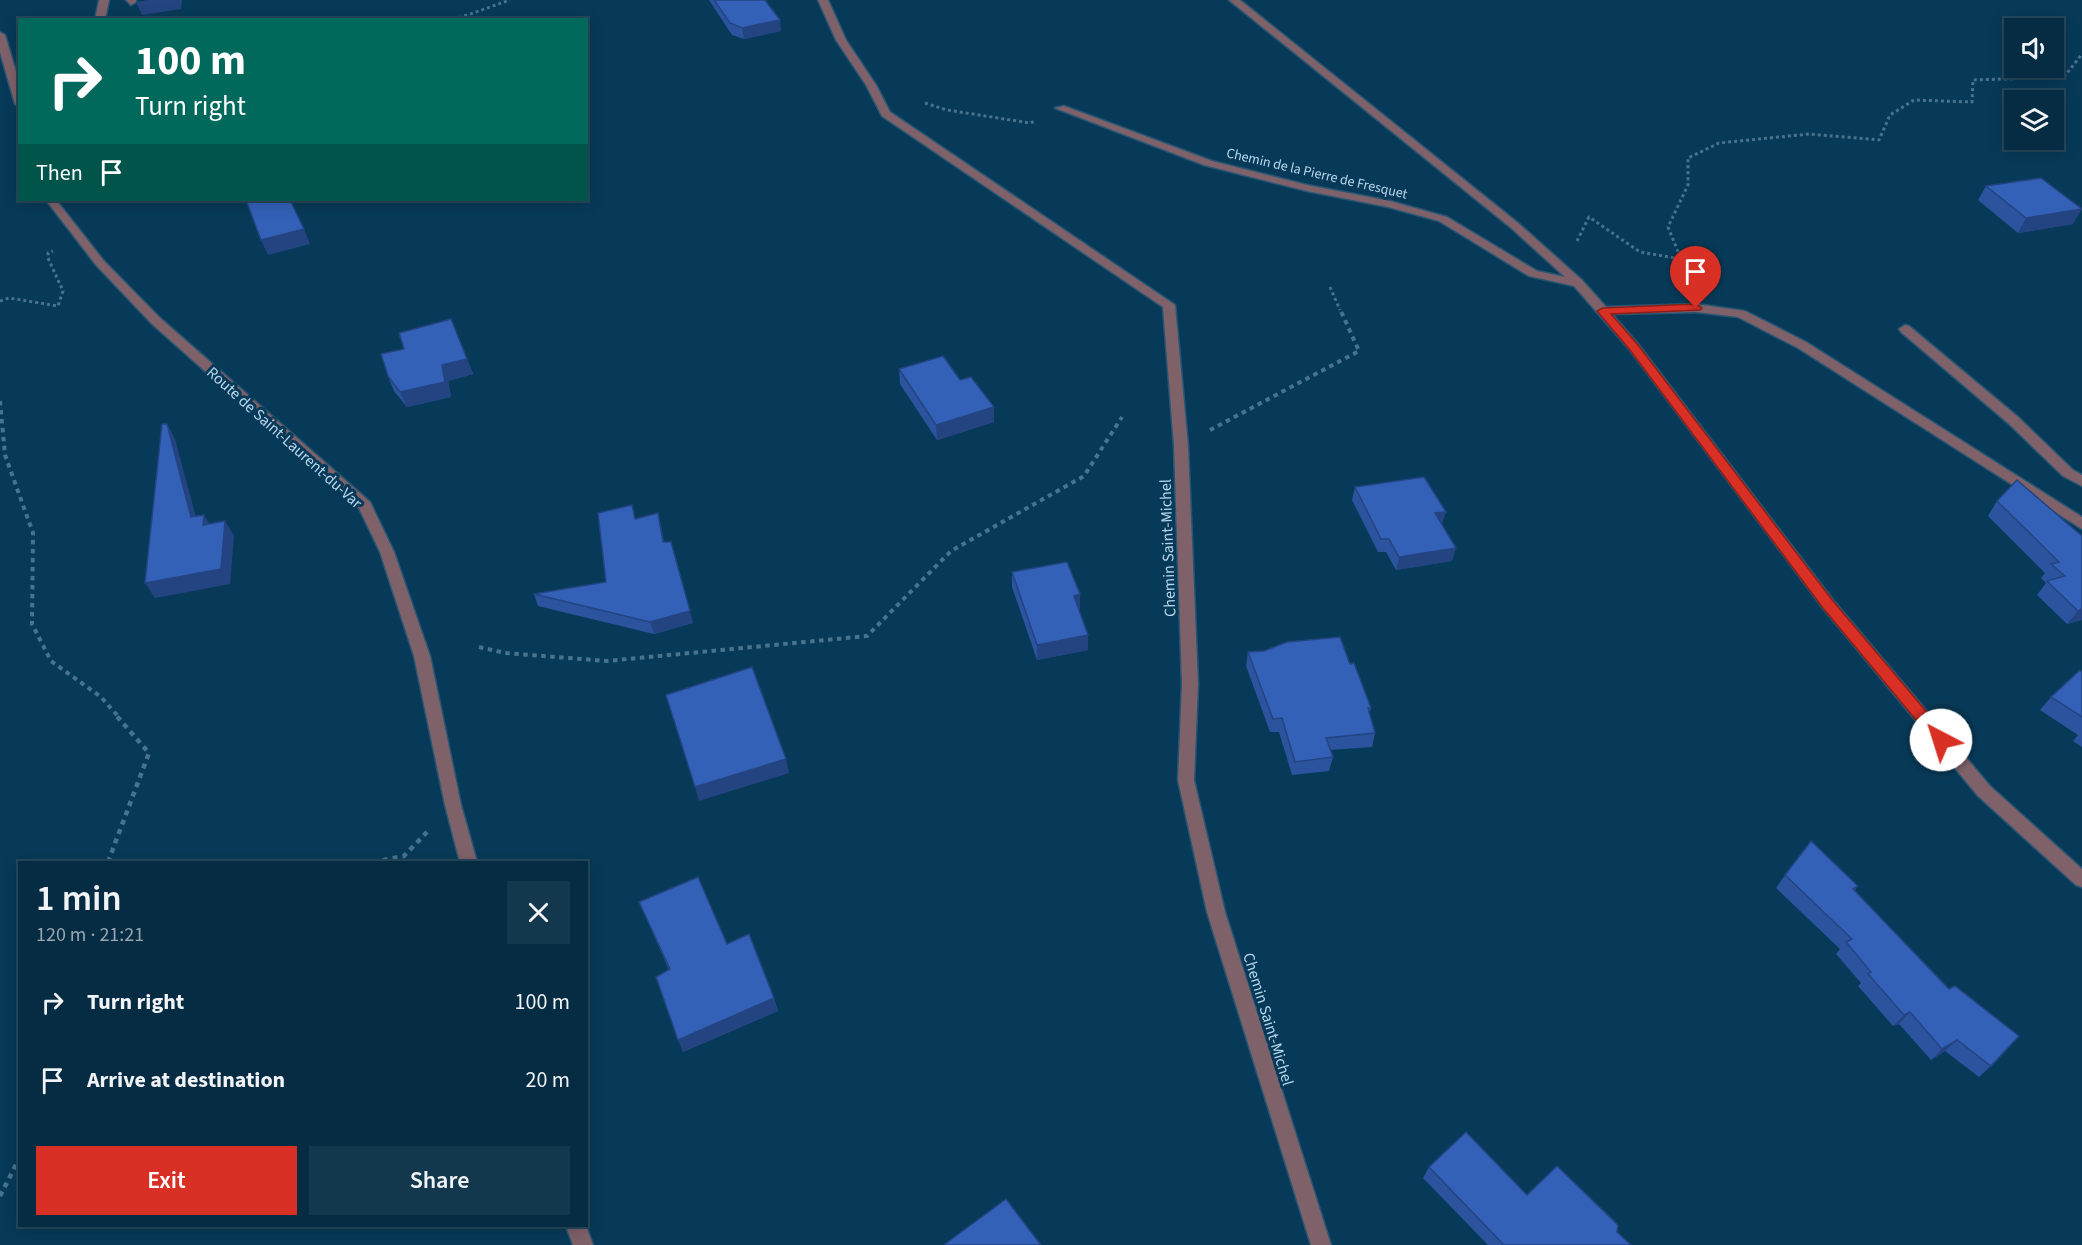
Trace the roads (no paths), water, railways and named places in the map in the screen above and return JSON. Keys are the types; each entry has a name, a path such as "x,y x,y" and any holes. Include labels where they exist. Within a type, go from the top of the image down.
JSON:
{"street":[{"path":"100,18 104,0"},
{"name":"Chemin Saint-Michel","path":"823,0 840,40 871,85 885,114 929,141 1130,281 1170,304 1181,446 1190,684 1186,780 1216,912 1321,1245"},
{"path":"1234,0 1514,225 1578,283 1634,347 1828,604 1977,782 2082,880"},
{"path":"0,35 18,98"},
{"name":"Chemin de la Pierre de Fresquet","path":"1060,108 1208,163 1307,188 1390,204 1443,219 1533,274 1578,283"},
{"name":"Route de Saint-Laurent-du-Var","path":"52,201 82,242 156,321 364,505 387,552 422,656 453,805 469,861"},
{"path":"1603,311 1696,308 1741,314 1802,345 2082,524"},
{"path":"1905,329 2013,420 2068,473 2082,481"},
{"path":"576,1227 583,1245"}]}
